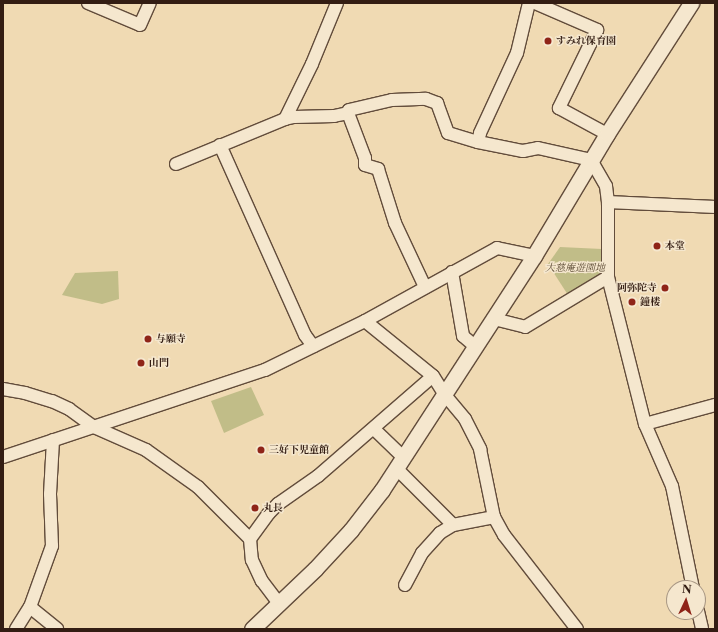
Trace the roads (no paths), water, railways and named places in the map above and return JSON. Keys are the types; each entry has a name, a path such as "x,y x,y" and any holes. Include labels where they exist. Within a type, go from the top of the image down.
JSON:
{"street":[{"path":"88,3 140,25 150,3"},
{"path":"285,119 312,64 337,3"},
{"path":"478,142 480,133 517,53 529,3"},
{"path":"535,3 597,30 559,108 607,134"},
{"path":"252,629 280,605 351,530 400,464 534,256 607,134 691,3"},
{"path":"176,164 285,119 294,117 334,116 348,113 348,110 392,100 426,99 438,102 448,133 478,142 523,151 538,148 591,160 606,186 608,202 608,277 645,424 672,486 691,580"},
{"path":"348,113 365,158 365,165 378,169 395,223 425,287"},
{"path":"220,145 305,335 313,346"},
{"path":"608,202 715,207"},
{"path":"3,457 265,370 365,321 497,248 534,256"},
{"path":"452,272 463,336 475,346"},
{"path":"494,319 525,327 608,277"},
{"path":"365,321 433,376 445,395 465,419 475,437 483,460 494,516 512,548 577,629"},
{"path":"250,539 269,513 278,504 318,476 363,436 374,429 433,376"},
{"path":"3,389 25,393 52,401 69,409 94,427 146,450 198,486 250,539 252,560 262,581 280,605"},
{"path":"645,424 715,405"},
{"path":"374,429 400,464 453,525"},
{"path":"16,629 30,607 52,546 50,494 53,440"},
{"path":"405,585 422,553 440,533 453,525 494,516"},
{"path":"30,607 57,629"}],"place":[{"name":"すみれ保育園","path":"548,41"},
{"name":"本堂","path":"657,246"},
{"name":"阿弥陀寺","path":"665,288"},
{"name":"鐘楼","path":"632,302"},
{"name":"与願寺","path":"148,339"},
{"name":"山門","path":"141,363"},
{"name":"三好下児童館","path":"261,450"},
{"name":"丸長","path":"255,508"}],"park label":[{"name":"大慈庵遊園地","path":"575,268"}]}
